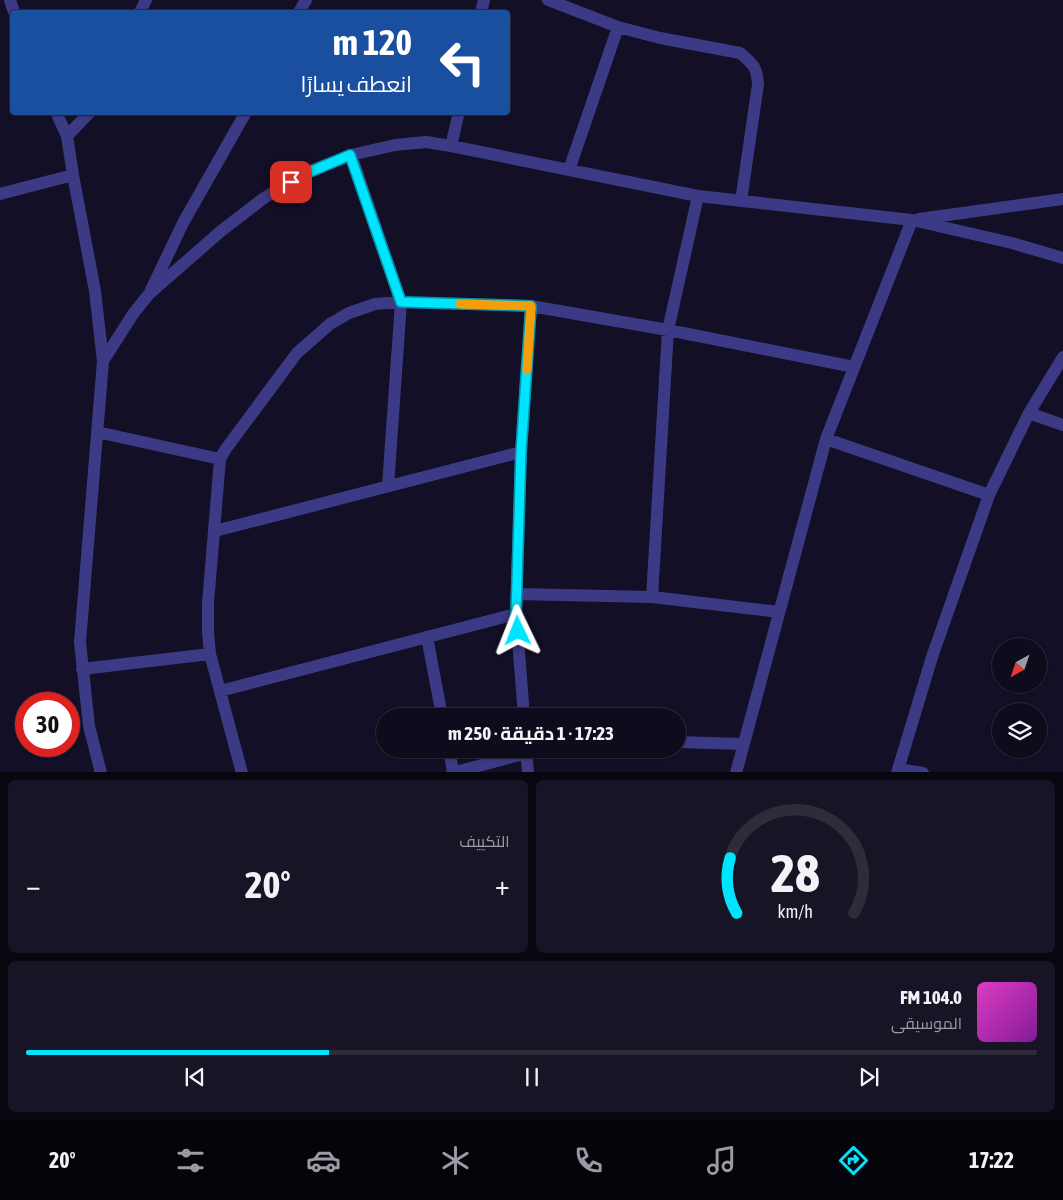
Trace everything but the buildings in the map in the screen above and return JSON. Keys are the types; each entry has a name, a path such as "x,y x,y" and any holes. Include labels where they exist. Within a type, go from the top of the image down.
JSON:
{"street":[{"path":"548,0 618,27 660,38 740,54 747,59 758,71 758,84 741,201"},
{"path":"569,170 618,27"},
{"path":"57,115 67,136 95,291 103,361 80,642 89,726 101,772"},
{"path":"67,136 87,115"},
{"path":"149,294 182,223 244,115"},
{"path":"451,146 458,115"},
{"path":"103,361 133,314 149,294 221,231 264,198 305,174 350,155 395,145 426,142 698,196 912,220 1012,243 1063,258"},
{"path":"350,155 401,302 388,486"},
{"path":"0,194 73,174"},
{"path":"652,598 668,330 698,196"},
{"path":"912,220 1063,199"},
{"path":"736,772 826,439 912,220"},
{"path":"242,772 210,654 208,603 220,459 297,353 330,324 349,313 375,304 401,302 531,306 668,330 854,367"},
{"path":"523,708 516,614 521,452 531,306"},
{"path":"923,772 897,771 932,657 989,495 1028,413 1063,357"},
{"path":"1028,413 1063,425"},
{"path":"97,432 220,459"},
{"path":"826,439 989,495"},
{"path":"215,531 521,452"},
{"path":"517,594 652,598 779,612"},
{"path":"220,691 516,614"},
{"path":"427,637 440,708"},
{"path":"82,669 210,654"},
{"path":"686,742 743,744"},
{"path":"450,758 452,772 501,758"},
{"path":"527,758 528,772"}],"slow traffic":[{"path":"460,304 531,306 527,370"}],"route":[{"path":"291,182 350,155 401,302 531,306 521,452 516,614 518,631"}]}
